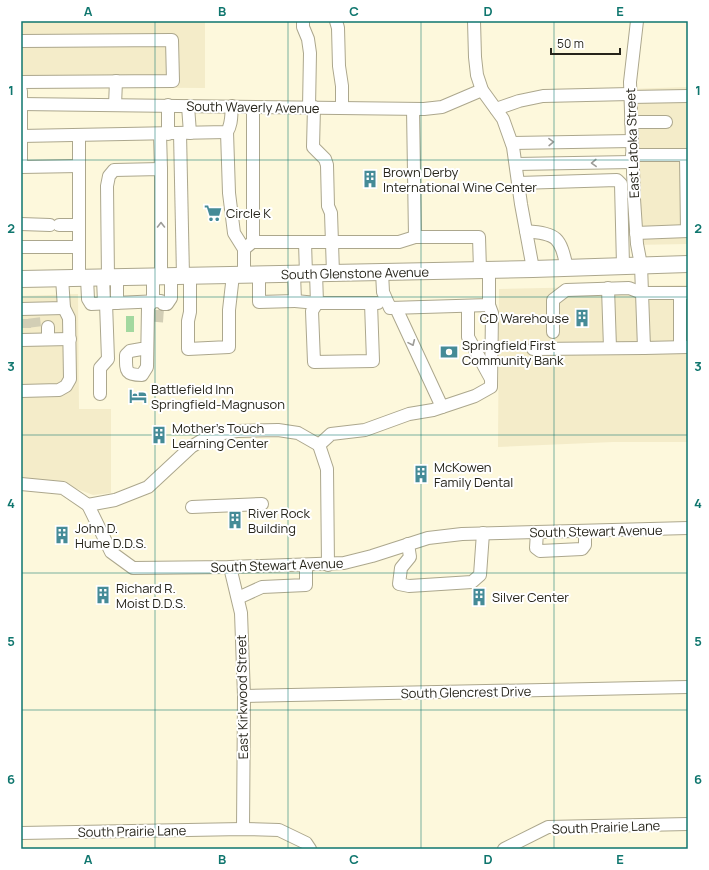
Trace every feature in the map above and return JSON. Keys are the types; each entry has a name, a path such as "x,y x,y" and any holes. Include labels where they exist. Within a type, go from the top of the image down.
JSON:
{"main road":[{"name":"South Glenstone Avenue","path":"21,279 533,269 688,264"}],"street":[{"path":"303,21 303,27 308,39 310,53 313,148 325,159 327,165 328,206 331,213 333,273"},
{"path":"336,21 338,28 339,66 342,86 342,108"},
{"path":"474,21 477,75 482,90 503,119 512,143 533,269"},
{"name":"East Latoka Street","path":"637,21 630,82 630,95 636,233 642,265 644,348"},
{"path":"21,41 172,40 173,81 21,82"},
{"path":"115,105 116,81"},
{"name":"South Waverly Avenue","path":"21,104 413,109 442,107 482,90"},
{"path":"21,91 21,167 79,166"},
{"path":"496,109 519,101 543,96 688,96"},
{"path":"147,348 148,307 161,301 163,304 167,304 172,298 174,134 168,105"},
{"path":"188,106 174,134 161,169 161,250 190,312 188,321 188,349 229,347 230,303 245,275"},
{"path":"232,106 230,127 226,132 229,193 234,233 244,249 245,275 259,302 295,301 377,303 386,300"},
{"path":"253,107 254,240"},
{"path":"413,109 415,237"},
{"path":"631,122 666,122"},
{"path":"21,136 226,132"},
{"path":"79,135 79,247 83,278 89,302 91,304 109,303 155,305"},
{"path":"512,143 632,142"},
{"path":"516,164 687,155 688,231 636,233"},
{"path":"100,394 100,368 108,359 109,277 107,186 109,176 114,170 161,169"},
{"path":"518,183 617,180 620,182 623,265"},
{"path":"21,224 79,225"},
{"path":"526,231 543,233 558,240 562,247 567,268"},
{"path":"254,240 255,242 399,242 415,237 479,237 485,270 489,306 492,313 491,387 475,396 442,407 409,414 364,430 331,434 319,445"},
{"path":"244,249 254,240"},
{"path":"295,301 305,274 305,242"},
{"path":"21,247 79,247"},
{"path":"382,272 383,292 390,308 489,306"},
{"path":"305,274 317,302"},
{"path":"155,305 172,276"},
{"path":"21,391 59,390 66,386 70,379 69,318 64,308 62,278"},
{"path":"608,288 610,348"},
{"path":"533,349 684,348 684,293 642,293 629,288 566,290 553,300 553,332"},
{"path":"317,302 312,311 314,362 373,361 371,303"},
{"path":"468,306 468,337 491,380"},
{"path":"28,324 48,323 64,308"},
{"path":"396,308 442,407"},
{"path":"148,333 157,322"},
{"path":"28,324 48,323 70,339"},
{"path":"21,484 63,488 88,505 115,500 148,487 191,447 217,434 237,431 278,430 298,433 319,445 327,469 328,564"},
{"path":"192,507 262,504"},
{"name":"South Stewart Avenue","path":"88,505 111,552 133,568 328,564 358,560 428,538 446,535 688,528"},
{"path":"537,532 536,548 540,551 582,550 585,545 585,531"},
{"path":"408,544 410,557 401,568 399,584 409,586 472,582 480,575 484,533"},
{"path":"238,598 262,587 306,585 306,565"},
{"name":"East Kirkwood Street","path":"230,567 241,613 244,696 242,829"},
{"name":"South Glencrest Drive","path":"244,696 688,687"},
{"name":"South Prairie Lane","path":"504,849 548,827 688,824"},
{"name":"South Prairie Lane","path":"21,833 242,829 279,830 306,844 310,849"}],"shaded area":[{"path":"21,21 205,21 205,88 21,87"},
{"path":"688,87 688,244 632,245 630,232 628,89"},
{"path":"688,285 688,442 613,442 498,447 499,289"},
{"path":"78,294 79,409 111,409 111,493 93,495 59,482 21,478 21,296"},
{"path":"126,316 134,316 134,332 126,332"}],"tunnel":[{"path":"157,322 158,308"},
{"path":"34,318 35,327"},
{"path":"25,319 25,328"}],"place":[{"name":"Brown Derby International Wine Center","path":"370,179"},
{"name":"Circle K","path":"213,213"},
{"name":"CD Warehouse","path":"582,318"},
{"name":"Springfield First Community Bank","path":"449,352"},
{"name":"Battlefield Inn Springfield-Magnuson","path":"138,396"},
{"name":"Mother's Touch Learning Center","path":"159,435"},
{"name":"McKowen Family Dental","path":"421,474"},
{"name":"River Rock Building","path":"235,520"},
{"name":"John D. Hume D.D.S.","path":"62,535"},
{"name":"Richard R. Moist D.D.S.","path":"103,595"},
{"name":"Silver Center","path":"479,597"}]}
